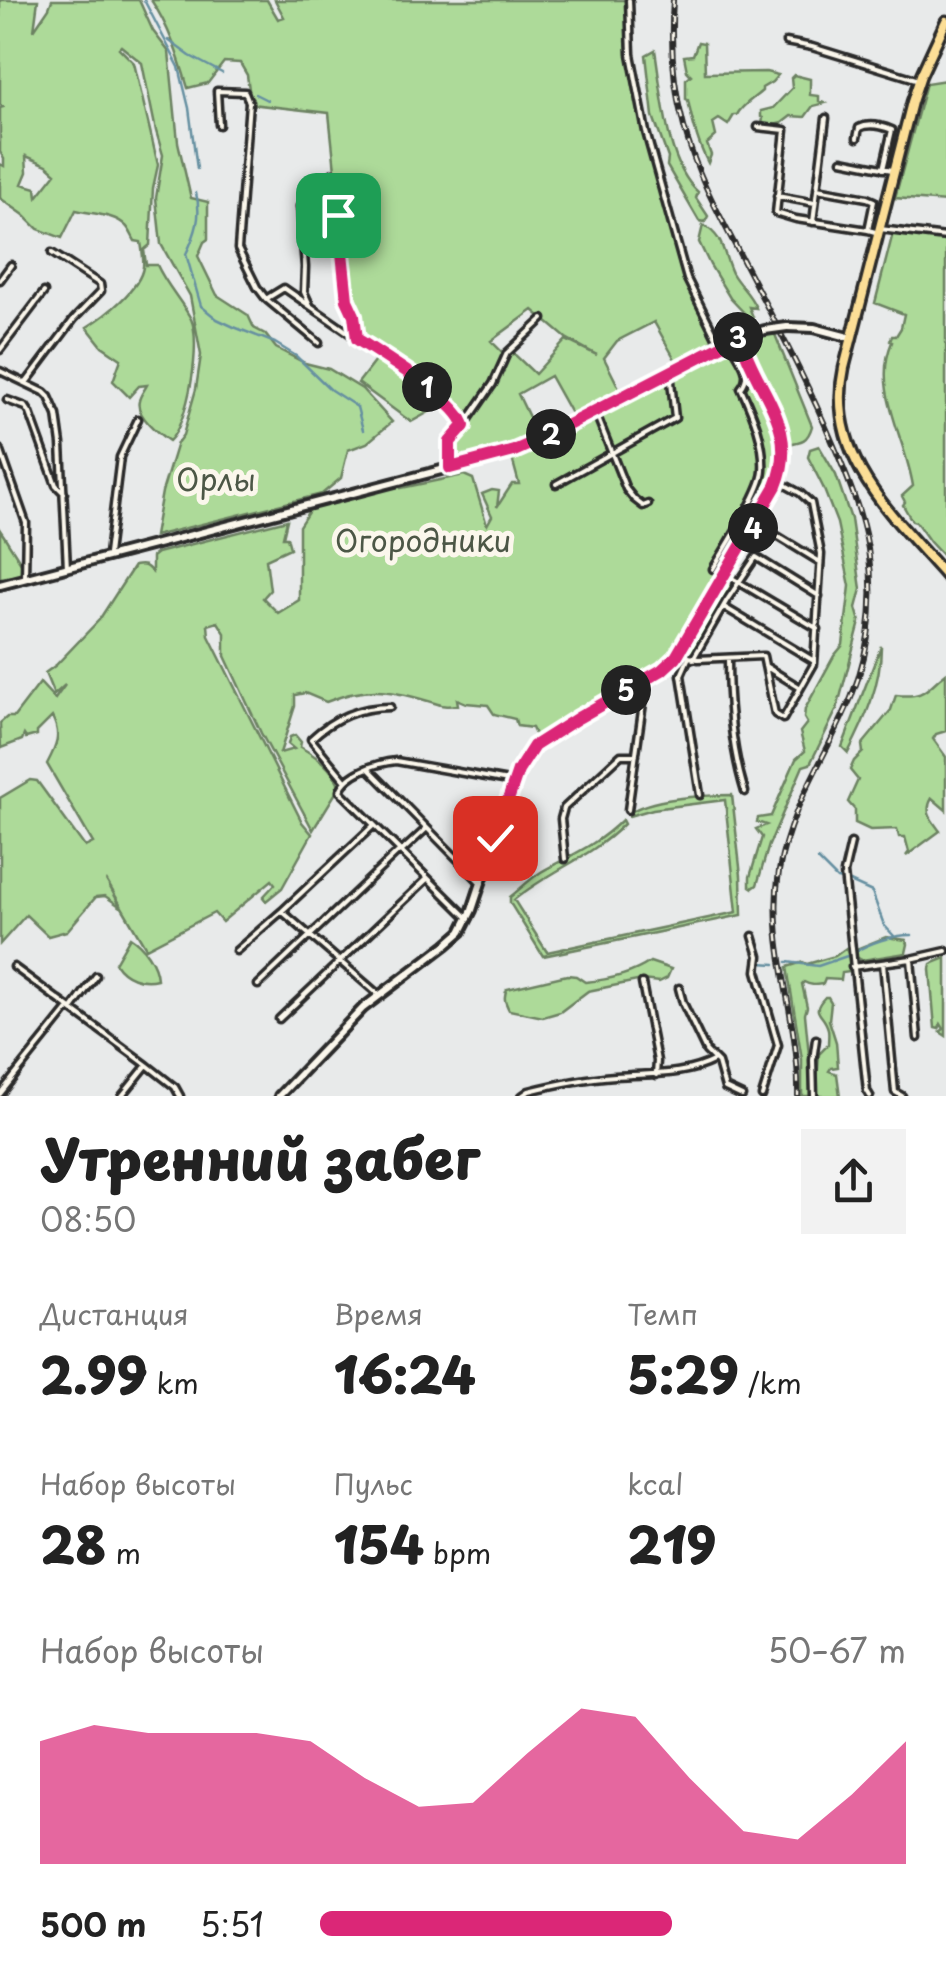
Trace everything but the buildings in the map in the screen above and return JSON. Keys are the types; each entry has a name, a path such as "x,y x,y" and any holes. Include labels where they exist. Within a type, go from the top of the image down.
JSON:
{"main road":[{"path":"946,21 919,80 852,338 840,403 848,444 863,478 946,576"}],"street":[{"path":"630,0 631,54 646,132 687,279 720,345"},
{"path":"786,42 919,80"},
{"path":"218,125 217,90 245,92 249,102 238,249 257,288 320,343"},
{"path":"812,222 826,118"},
{"path":"856,138 863,126 892,130 883,168"},
{"path":"758,127 785,130 776,196 776,213 780,216 946,237"},
{"path":"842,160 894,171"},
{"path":"333,173 347,300 354,315 357,339"},
{"path":"817,189 874,201 868,230"},
{"path":"776,196 815,203"},
{"path":"300,206 306,267 304,292 310,306"},
{"path":"26,383 101,288 52,253"},
{"path":"0,280 11,265"},
{"path":"266,298 284,288 444,400 462,416 464,426"},
{"path":"0,350 44,292"},
{"path":"450,468 450,442 493,384 507,353 543,320"},
{"path":"0,585 514,451 740,336 786,327 848,331 856,323"},
{"path":"833,332 852,338"},
{"path":"833,332 844,340 849,351"},
{"path":"279,1096 378,994 454,939 469,918 520,766 534,746 669,665 680,651 778,481 784,451 774,408 740,336"},
{"path":"713,569 764,473 758,427 742,388 748,374 735,350 743,346"},
{"path":"0,371 44,392 54,406 68,568"},
{"path":"556,484 675,418 670,372"},
{"path":"7,400 26,407 30,413 56,484 64,492"},
{"path":"595,411 626,489 642,506 648,504"},
{"path":"108,557 120,457 138,418"},
{"path":"0,449 26,523 25,579"},
{"path":"680,651 691,658 763,656 775,714 782,719 814,661 820,562 812,506 800,493 778,481"},
{"path":"756,523 820,562"},
{"path":"700,796 680,675 756,557 820,596"},
{"path":"726,574 818,629"},
{"path":"724,607 814,661"},
{"path":"728,658 730,701 745,792"},
{"path":"765,666 800,688"},
{"path":"628,810 648,685 645,679"},
{"path":"345,780 312,739 328,724 352,712 390,707"},
{"path":"565,859 561,819 564,808 621,755 636,755"},
{"path":"469,918 340,792 345,780 383,763 401,761 514,782"},
{"path":"369,769 480,883"},
{"path":"236,950 374,825"},
{"path":"258,985 427,828"},
{"path":"851,843 844,873 870,1096"},
{"path":"278,1019 428,878"},
{"path":"282,911 378,994"},
{"path":"753,936 778,1045 762,1096"},
{"path":"852,967 946,952"},
{"path":"912,959 918,1038"},
{"path":"883,963 894,1094 902,1096"},
{"path":"14,967 147,1065 180,1096"},
{"path":"0,1094 96,976"},
{"path":"642,983 657,1061 656,1075"},
{"path":"680,988 706,1051 722,1072 725,1088 742,1096"},
{"path":"814,1096 816,1039"},
{"path":"522,1096 588,1078 686,1072 715,1060"},
{"path":"122,1096 147,1065"}],"green space":[{"name":"Орлы","path":"0,0 38,0 34,30 52,0 139,0 153,31 169,52 178,142 191,198 208,202 208,239 198,256 217,295 248,315 254,328 276,348 305,363 329,369 362,389 392,422 367,443 348,450 341,478 322,494 154,536 162,492 196,389 201,355 190,296 161,244 156,198 163,155 142,63 119,48 134,63 158,165 150,245 144,250 146,265 157,265 194,330 194,363 187,401 169,441 141,412 140,399 147,385 139,386 129,397 113,381 121,359 102,346 87,327 136,284 143,267 141,242 135,241 116,219 76,210 62,238 38,229 0,198 0,164 4,166 4,159 0,152","holes":["26,156 56,173 37,197 36,188 22,184 27,172"]},
{"path":"151,0 267,0 278,19 284,17 275,0 628,0 626,42 641,121 687,281 712,345 676,361 654,322 617,341 604,358 621,392 573,417 550,376 518,394 538,436 499,453 458,461 453,445 463,425 440,406 411,422 358,383 381,353 352,331 329,113 251,104 247,75 240,63 224,62 208,83 188,88 173,42","holes":["533,310 566,338 597,355 566,340 535,374 509,349 503,353 491,341"]},
{"path":"698,42 704,43 705,73 778,75 728,125 719,119 713,123 716,136 707,144 711,155 708,163 686,99 686,79 691,75 684,56 693,55"},
{"path":"655,50 672,146 687,180 698,192 696,198 708,216 705,222 699,221 667,166 668,158 653,116 646,55"},
{"path":"794,75 810,79 810,95 819,96 819,101 825,103 813,106 805,117 791,116 782,123 762,125 761,111 773,108 792,88"},
{"path":"946,80 946,202 895,198 926,83"},
{"path":"703,225 719,240 732,273 754,303 756,308 749,307 753,317 750,319 730,298 710,265 699,242"},
{"path":"893,233 946,239 946,559 903,505 902,496 913,486 886,377 890,341 901,328 904,314 875,303"},
{"path":"774,332 812,426 804,440 786,444 747,344 753,336"},
{"name":"Огородники","path":"731,345 747,379 753,375 773,417 779,442 777,470 772,487 714,589 666,663 537,739 532,728 517,726 515,719 494,714 488,705 457,699 458,705 449,706 388,692 365,691 326,702 305,693 295,695 280,753 294,749 288,744 295,735 300,747 323,763 340,786 313,830 225,656 225,633 218,622 208,625 209,636 302,822 312,834 282,888 266,901 263,897 275,884 272,880 222,922 214,913 146,948 106,880 121,907 105,896 96,897 67,931 48,936 26,915 0,944 0,798 30,780 37,781 85,847 93,843 47,764 57,741 52,717 37,735 24,735 22,740 1,748 0,723 14,717 40,683 55,699 65,685 54,695 45,673 99,620 134,566 145,566 152,572 152,557 157,553 287,520 283,537 287,537 290,548 266,559 270,590 263,598 278,613 299,600 299,526 312,506 367,495 398,483 401,488 464,475 473,479 487,525 492,516 482,494 499,491 497,507 512,484 519,484 512,458 536,450"},
{"path":"819,446 836,475 851,519 861,589 856,608 860,622 837,709 810,764 803,766 753,888 750,877 762,837 756,829 766,825 757,822 758,818 771,816 796,759 805,751 800,732 807,723 805,709 843,645 850,586 837,523 808,457 810,449"},
{"path":"0,530 4,536 28,574 0,578"},
{"path":"727,580 735,584 734,588 690,656 683,650"},
{"path":"881,646 871,701 848,753 842,747"},
{"path":"946,673 946,731 933,739 946,757 946,810 932,798 929,811 940,831 906,856 909,852 905,837 899,837 897,829 870,830 855,823 855,810 848,802 858,780 850,770 863,752 862,745 891,710 896,695 920,694"},
{"path":"732,795 742,915 543,956 510,897 622,820 624,824 598,846 514,900 547,952 737,912 725,800 628,814 662,801"},
{"path":"130,937 148,955 157,979 133,978 115,963"},
{"path":"886,937 906,940 906,953 862,960 856,957 854,950"},
{"path":"846,948 850,972 842,973 841,980 802,984 813,1096 802,1096 802,1059 787,967 835,956"},
{"path":"946,958 946,1036 940,1032 944,1029 941,1024 939,1029 935,1028 930,969 931,964"},
{"path":"650,962 671,969 667,978 588,991 560,1012 543,1017 509,1010 506,1002 507,989 567,975 585,982 602,980 627,974"},
{"path":"825,997 831,1002 829,1020 838,1067 829,1071 837,1074 840,1096 816,1096 819,1054 828,1045 828,1029 818,1010"}],"waterway":[{"path":"144,0 179,67 197,169"},
{"path":"168,40 222,73"},
{"path":"255,94 267,100"},
{"path":"196,193 197,224 186,254 201,306 217,319 296,356 331,390 357,407 363,430"},
{"path":"818,860 842,880"},
{"path":"848,881 872,892 884,925 894,936"},
{"path":"853,953 881,940 912,935"},
{"path":"787,962 818,966 850,955"},
{"path":"760,963 775,964"}],"railway":[{"path":"673,0 675,80 694,158 832,441 858,508 871,570 871,614 858,678 797,811 779,871 777,928 794,1039 798,1096"}],"route":[{"path":"338,215 347,300 354,315 357,339 462,416 464,426 450,442 450,468 514,451 561,430 740,336 774,408 783,438 780,474 769,501 676,657 662,670 534,746 518,771 495,838"}]}
